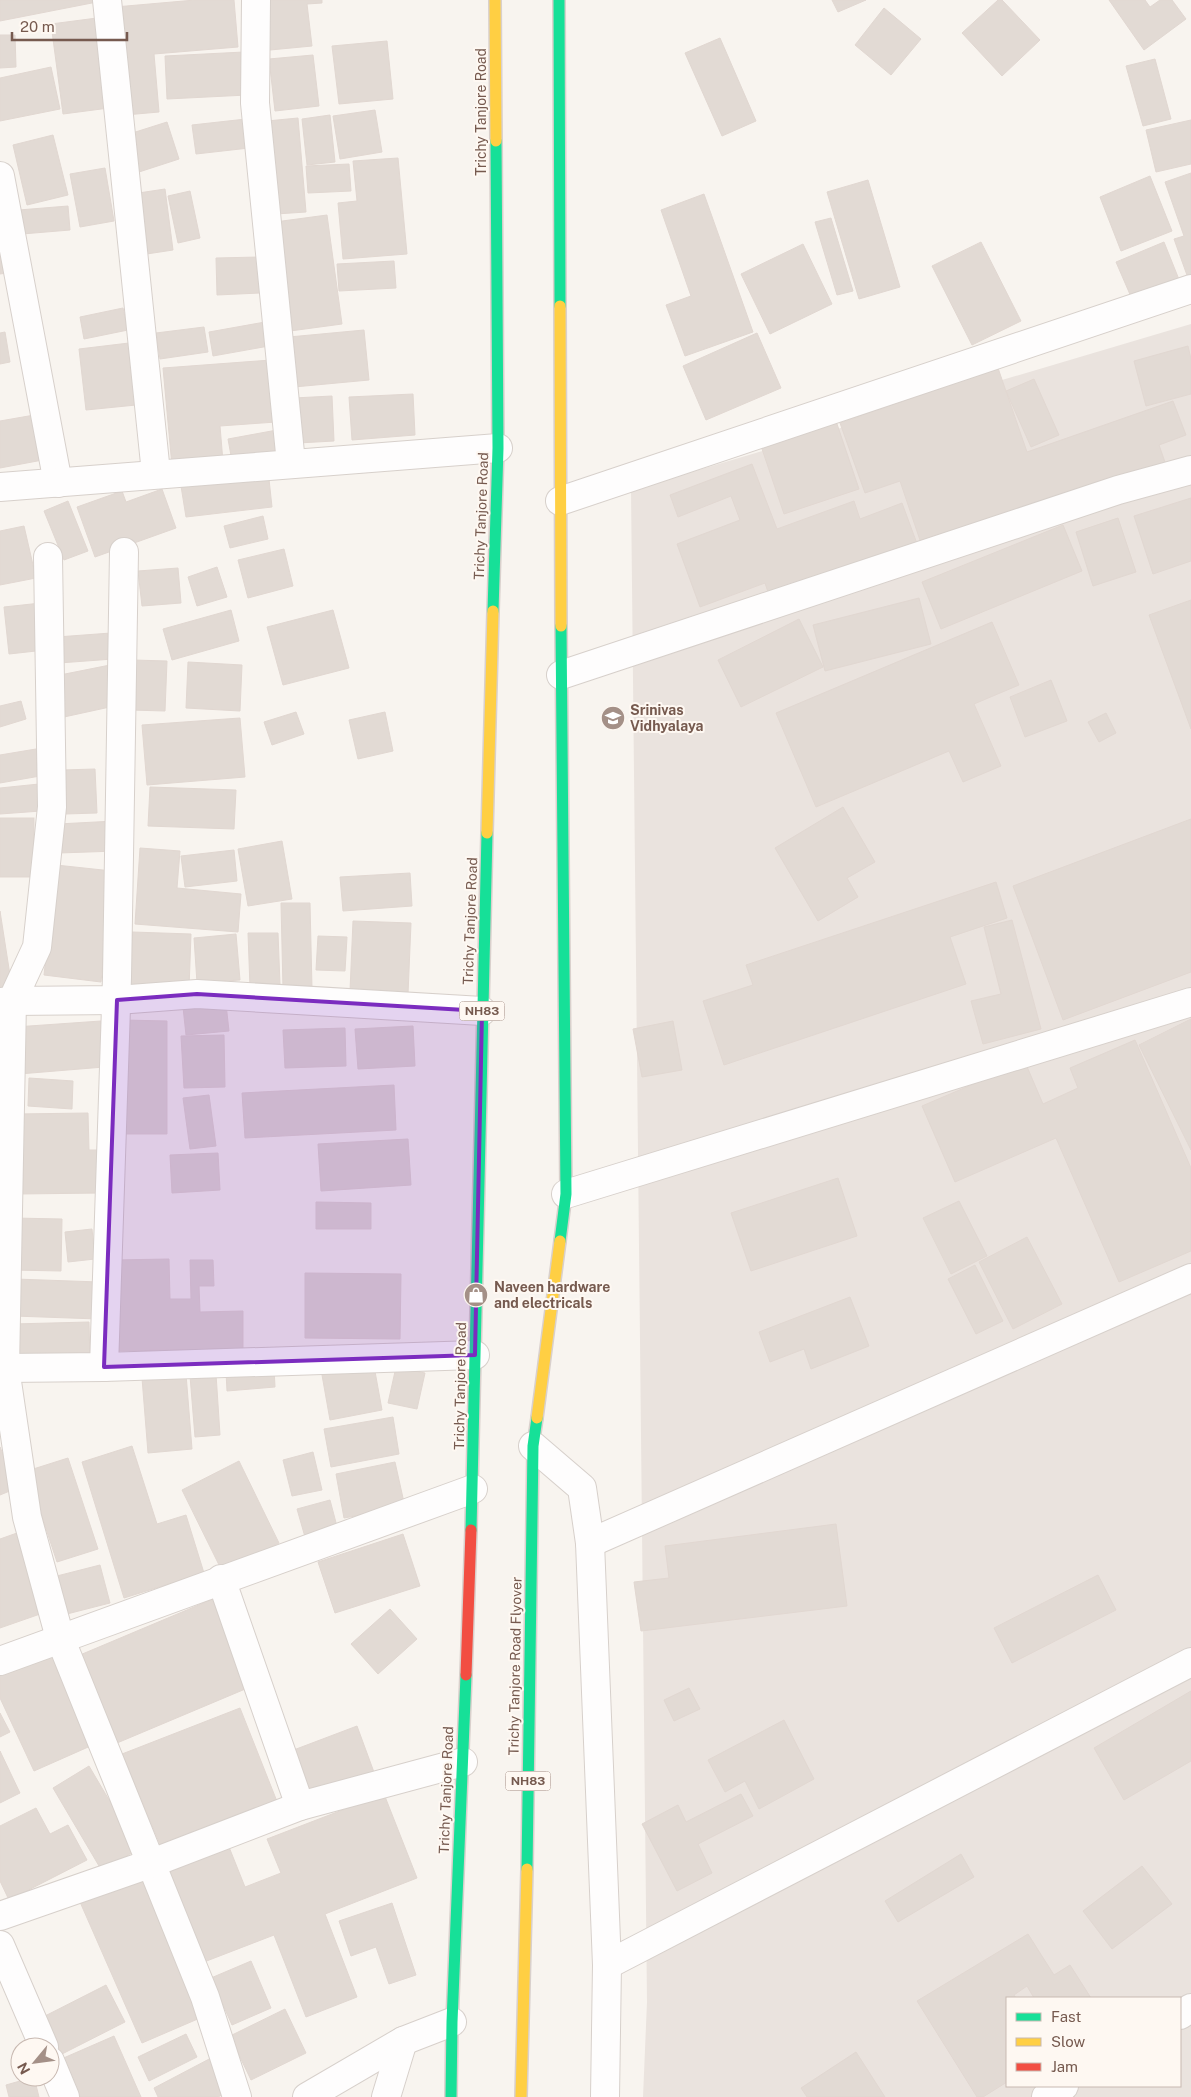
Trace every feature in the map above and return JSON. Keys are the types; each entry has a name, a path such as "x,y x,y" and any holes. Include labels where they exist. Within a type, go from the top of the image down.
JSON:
{"highway":[{"name":"Trichy Tanjore Road","path":"452,2022 473,1489 482,1011 498,448 495,0"},
{"name":"NH83","path":"533,1446 566,1194 561,675 559,0"},
{"name":"Trichy Tanjore Road Flyover","path":"521,2097 533,1446"},
{"name":"NH83","path":"451,2097 452,2022"}],"street":[{"path":"107,0 156,473"},
{"path":"256,0 255,103 291,463"},
{"path":"0,176 58,483"},
{"path":"560,501 1191,289"},
{"path":"0,486 498,448"},
{"path":"561,675 1118,490 1191,470"},
{"path":"104,1367 116,1000 124,552"},
{"path":"48,556 52,807 37,946 6,1002 5,1368 27,1517 60,1638 205,1997 237,2097"},
{"path":"6,1002 116,1000 196,994 482,1011"},
{"path":"566,1194 1191,1002"},
{"path":"590,1543 1191,1278"},
{"path":"5,1368 104,1367 475,1355"},
{"path":"533,1446 582,1488 590,1543 607,1965 605,2097"},
{"path":"0,1661 221,1579 473,1489"},
{"path":"221,1579 300,1806"},
{"path":"607,1965 1191,1662"},
{"path":"0,1916 152,1863 300,1806 463,1762"},
{"path":"0,1945 40,2037"},
{"path":"307,2097 403,2041 452,2022"},
{"path":"386,2097 403,2041"},
{"path":"60,2084 66,2097"},
{"path":"1046,2097 1062,2087"}],"highlighted area":[{"path":"197,994 482,1011 475,1355 104,1367 117,1000"}],"shaded area":[{"path":"1191,324 1191,2097 643,2097 647,2002 631,490"}],"building":[{"path":"0,0 96,0 97,2 0,21"},
{"path":"195,0 234,0 238,47 154,54 159,112 125,115 115,7"},
{"path":"263,0 322,0 322,3 307,4 312,46 270,50"},
{"path":"832,0 866,0 838,12"},
{"path":"998,0 1002,0 1040,40 1002,76 962,33"},
{"path":"1109,0 1145,0 1150,7 1160,0 1172,0 1186,19 1144,50"},
{"path":"884,8 921,39 891,75 855,45"},
{"path":"97,18 109,108 63,114 51,24"},
{"path":"0,35 15,35 16,67 0,68"},
{"path":"720,38 756,121 722,136 685,53"},
{"path":"387,41 393,99 339,104 332,46"},
{"path":"244,52 247,95 167,99 165,56"},
{"path":"313,55 319,106 275,111 269,59"},
{"path":"1155,59 1171,119 1143,126 1126,66"},
{"path":"51,67 60,109 0,121 0,78"},
{"path":"375,110 382,152 340,159 333,116"},
{"path":"330,115 335,162 307,165 302,119"},
{"path":"298,118 306,212 276,214 267,121"},
{"path":"246,119 249,148 196,154 192,125"},
{"path":"1191,120 1191,164 1156,172 1146,130"},
{"path":"167,122 179,159 139,172 126,135"},
{"path":"53,135 68,195 27,205 13,145"},
{"path":"398,158 407,254 343,259 338,203 357,201 353,161"},
{"path":"349,164 351,191 308,193 306,166"},
{"path":"105,168 114,221 80,227 70,174"},
{"path":"1191,173 1191,277 1188,278 1174,239 1184,236 1165,182"},
{"path":"1150,176 1172,231 1121,251 1100,197"},
{"path":"868,180 900,287 859,299 827,192"},
{"path":"165,189 173,250 140,255 132,194"},
{"path":"190,191 200,238 178,243 168,196"},
{"path":"704,194 753,332 685,356 666,305 691,296 661,210"},
{"path":"68,206 70,230 22,234 19,210"},
{"path":"327,215 342,324 290,331 275,222"},
{"path":"831,218 853,291 837,295 815,222"},
{"path":"0,232 7,273 0,274"},
{"path":"981,242 1021,321 972,345 932,266"},
{"path":"1164,242 1182,287 1135,306 1116,262"},
{"path":"803,244 832,304 770,334 741,274"},
{"path":"259,257 260,293 217,295 216,258"},
{"path":"394,261 396,288 339,291 337,264"},
{"path":"123,308 128,330 84,339 80,317"},
{"path":"265,322 269,346 213,356 209,332"},
{"path":"204,327 208,352 160,359 156,333"},
{"path":"364,330 369,380 294,387 289,337"},
{"path":"5,332 10,362 0,364 0,333"},
{"path":"757,333 781,388 706,420 683,366"},
{"path":"129,343 136,405 86,410 79,349"},
{"path":"1188,346 1191,359 1191,394 1146,406 1134,361"},
{"path":"271,360 276,422 220,426 223,462 172,466 163,368"},
{"path":"998,368 1027,452 1173,401 1186,435 1159,445 1166,465 923,549 900,481 865,493 840,423"},
{"path":"1034,379 1059,435 1031,447 1006,391"},
{"path":"413,394 415,435 352,440 349,397"},
{"path":"332,396 334,441 298,443 294,398"},
{"path":"40,414 48,459 0,468 0,421"},
{"path":"836,421 859,489 784,514 761,446"},
{"path":"277,430 281,453 232,461 228,439"},
{"path":"752,464 777,529 854,501 860,519 902,503 919,549 772,604 765,583 700,607 677,544 740,520 731,496 678,517 670,495"},
{"path":"268,470 272,507 186,517 180,480"},
{"path":"162,489 176,528 95,557 77,507 122,491 126,502"},
{"path":"1191,498 1191,561 1153,574 1134,516"},
{"path":"68,501 88,551 64,560 44,511"},
{"path":"263,516 268,539 230,548 224,526"},
{"path":"1118,518 1136,572 1093,586 1076,532"},
{"path":"1063,525 1082,571 941,629 922,582"},
{"path":"24,526 36,578 0,585 0,531"},
{"path":"284,549 293,586 248,598 238,560"},
{"path":"217,567 227,597 197,606 188,577"},
{"path":"178,568 181,603 142,606 138,571"},
{"path":"919,598 931,644 825,671 813,625"},
{"path":"1191,600 1191,729 1149,615"},
{"path":"41,603 45,650 9,654 4,607"},
{"path":"231,610 239,641 172,660 163,629"},
{"path":"333,610 349,668 283,685 267,627"},
{"path":"799,619 823,667 741,707 718,660"},
{"path":"992,622 1019,685 974,704 1001,766 963,782 949,751 816,807 776,713"},
{"path":"111,633 113,659 59,663 57,637"},
{"path":"133,660 167,661 165,711 131,710"},
{"path":"188,662 242,665 240,711 186,708"},
{"path":"110,665 119,705 64,717 55,676"},
{"path":"1051,680 1067,721 1025,737 1010,697"},
{"path":"21,701 26,719 0,727 0,706"},
{"path":"296,712 304,734 272,745 264,722"},
{"path":"385,712 393,751 358,759 349,720"},
{"path":"1106,713 1116,733 1099,742 1088,722"},
{"path":"240,718 245,777 147,785 142,725"},
{"path":"42,748 46,775 0,783 0,755"},
{"path":"95,769 97,813 65,814 63,770"},
{"path":"39,784 41,811 0,814 0,788"},
{"path":"150,787 236,790 234,829 148,826"},
{"path":"843,807 875,862 847,878 858,897 818,921 775,848"},
{"path":"0,818 34,818 34,877 0,877"},
{"path":"1191,819 1191,972 1063,1020 1013,886"},
{"path":"115,821 117,851 59,853 58,824"},
{"path":"282,841 292,899 248,906 238,849"},
{"path":"140,848 180,851 177,888 241,894 238,932 135,924"},
{"path":"234,850 237,881 185,887 181,856"},
{"path":"56,865 112,871 101,982 44,975"},
{"path":"410,873 412,906 343,911 340,877"},
{"path":"996,882 1007,918 950,937 966,984 724,1065 703,1001 753,985 746,965"},
{"path":"281,903 310,903 312,989 283,989"},
{"path":"0,911 12,988 0,989"},
{"path":"1012,920 1041,1029 983,1044 971,1001 1001,994 984,927"},
{"path":"353,921 411,923 408,994 350,991"},
{"path":"132,932 191,934 189,989 130,987"},
{"path":"248,933 278,933 280,985 250,987"},
{"path":"236,934 240,980 197,983 194,938"},
{"path":"318,936 347,937 345,971 316,970"},
{"path":"226,1004 229,1031 186,1035 183,1007"},
{"path":"1191,1019 1191,1150 1139,1045"},
{"path":"122,1020 167,1021 167,1134 121,1134"},
{"path":"101,1021 104,1067 19,1074 15,1027"},
{"path":"673,1021 682,1070 642,1077 633,1029"},
{"path":"413,1026 415,1066 358,1069 355,1029"},
{"path":"345,1028 346,1066 285,1068 283,1030"},
{"path":"224,1035 225,1087 184,1088 181,1036"},
{"path":"1135,1040 1191,1168 1191,1251 1119,1282 1056,1138 955,1182 922,1106 1025,1062 1043,1104 1078,1088 1070,1068"},
{"path":"29,1078 73,1081 72,1109 28,1106"},
{"path":"394,1085 396,1130 245,1138 242,1093"},
{"path":"209,1095 216,1146 190,1149 183,1098"},
{"path":"88,1113 89,1150 100,1150 101,1193 18,1194 17,1114"},
{"path":"408,1139 411,1185 321,1191 318,1144"},
{"path":"218,1153 220,1190 172,1193 170,1155"},
{"path":"838,1178 857,1236 751,1271 731,1213"},
{"path":"959,1201 987,1256 951,1274 923,1218"},
{"path":"316,1202 371,1203 371,1229 316,1229"},
{"path":"13,1218 62,1219 61,1271 12,1270"},
{"path":"92,1229 95,1259 68,1262 65,1232"},
{"path":"1027,1237 1062,1304 1013,1329 979,1262"},
{"path":"169,1259 170,1299 191,1299 190,1260 213,1260 214,1286 199,1286 200,1312 243,1311 243,1349 117,1351 115,1260"},
{"path":"975,1265 1003,1321 976,1334 948,1279"},
{"path":"305,1273 401,1274 400,1339 305,1338"},
{"path":"15,1279 99,1282 98,1319 14,1316"},
{"path":"850,1297 869,1346 811,1369 804,1349 770,1362 759,1332"},
{"path":"89,1322 90,1361 14,1362 13,1324"},
{"path":"374,1366 382,1410 330,1420 322,1375"},
{"path":"396,1367 425,1373 417,1409 388,1403"},
{"path":"274,1368 275,1387 227,1391 226,1372"},
{"path":"186,1374 192,1449 148,1453 142,1378"},
{"path":"216,1374 220,1435 195,1437 190,1376"},
{"path":"393,1417 399,1454 331,1467 324,1429"},
{"path":"132,1446 157,1524 186,1515 204,1573 124,1598 82,1462"},
{"path":"0,1447 17,1488 0,1495"},
{"path":"313,1452 322,1490 292,1496 283,1460"},
{"path":"68,1458 98,1549 57,1562 27,1471"},
{"path":"239,1461 279,1543 222,1571 182,1490"},
{"path":"395,1462 405,1507 344,1518 336,1474"},
{"path":"330,1500 339,1534 307,1544 297,1509"},
{"path":"836,1524 847,1606 641,1631 634,1582 669,1578 665,1546"},
{"path":"17,1533 43,1613 0,1628 0,1539"},
{"path":"403,1534 420,1586 335,1613 318,1562"},
{"path":"100,1565 110,1603 63,1615 53,1577"},
{"path":"1098,1575 1116,1610 1012,1663 994,1628"},
{"path":"213,1599 250,1687 117,1743 80,1655"},
{"path":"390,1609 417,1639 378,1674 351,1644"},
{"path":"54,1651 95,1744 34,1771 0,1698 0,1675"},
{"path":"689,1688 700,1709 674,1721 664,1700"},
{"path":"1191,1691 1191,1761 1124,1800 1094,1748"},
{"path":"240,1708 278,1804 162,1849 122,1754"},
{"path":"0,1713 10,1732 0,1737"},
{"path":"784,1720 814,1779 759,1809 745,1781 725,1792 708,1760"},
{"path":"357,1726 375,1775 308,1799 291,1751"},
{"path":"0,1751 20,1793 0,1803"},
{"path":"89,1766 138,1849 102,1871 53,1788"},
{"path":"384,1794 417,1878 325,1914 357,1997 306,2017 274,1935 204,1962 169,1870 229,1847 245,1887 281,1873 267,1839"},
{"path":"741,1794 753,1816 698,1844 712,1873 677,1891 642,1824 678,1805 686,1822"},
{"path":"36,1808 50,1834 68,1825 87,1860 9,1900 0,1881 0,1826"},
{"path":"961,1854 974,1877 898,1922 885,1901"},
{"path":"1142,1866 1172,1904 1112,1949 1083,1911"},
{"path":"145,1874 200,2018 142,2043 80,1902"},
{"path":"392,1903 416,1975 389,1984 376,1947 351,1956 339,1921"},
{"path":"1028,1934 1054,1975 1070,1965 1090,1997 1033,1997 1027,1986 1014,1995 1015,1997 1006,1997 1006,2083 983,2097 977,2097 917,2001"},
{"path":"251,1961 271,2008 232,2025 211,1978"},
{"path":"106,1985 125,2022 62,2054 60,2050 60,2037 53,2037 43,2017"},
{"path":"285,2009 306,2053 251,2080 230,2036"},
{"path":"186,2034 197,2057 149,2081 138,2057"},
{"path":"114,2036 141,2097 75,2097 60,2060"},
{"path":"856,2052 885,2097 807,2097 801,2088"},
{"path":"213,2057 230,2091 218,2097 158,2097 154,2088"},
{"path":"10,2084 10,2087 36,2087 39,2097 9,2097 6,2085"}],"traffic: fast":[{"path":"559,0 560,306"},
{"path":"493,611 498,448 496,141"},
{"path":"560,1241 566,1194 561,626"},
{"path":"471,1530 487,833"},
{"path":"527,1869 533,1446 537,1418"},
{"path":"451,2097 452,2022 466,1675"}],"traffic: slow":[{"path":"495,0 496,141"},
{"path":"560,306 561,626"},
{"path":"487,833 493,611"},
{"path":"537,1418 560,1241"},
{"path":"521,2097 527,1869"}],"traffic: jam":[{"path":"466,1675 471,1530"}],"place":[{"name":"Srinivas Vidhyalaya","path":"613,718"},
{"name":"Naveen hardware and electricals","path":"476,1295"}]}
